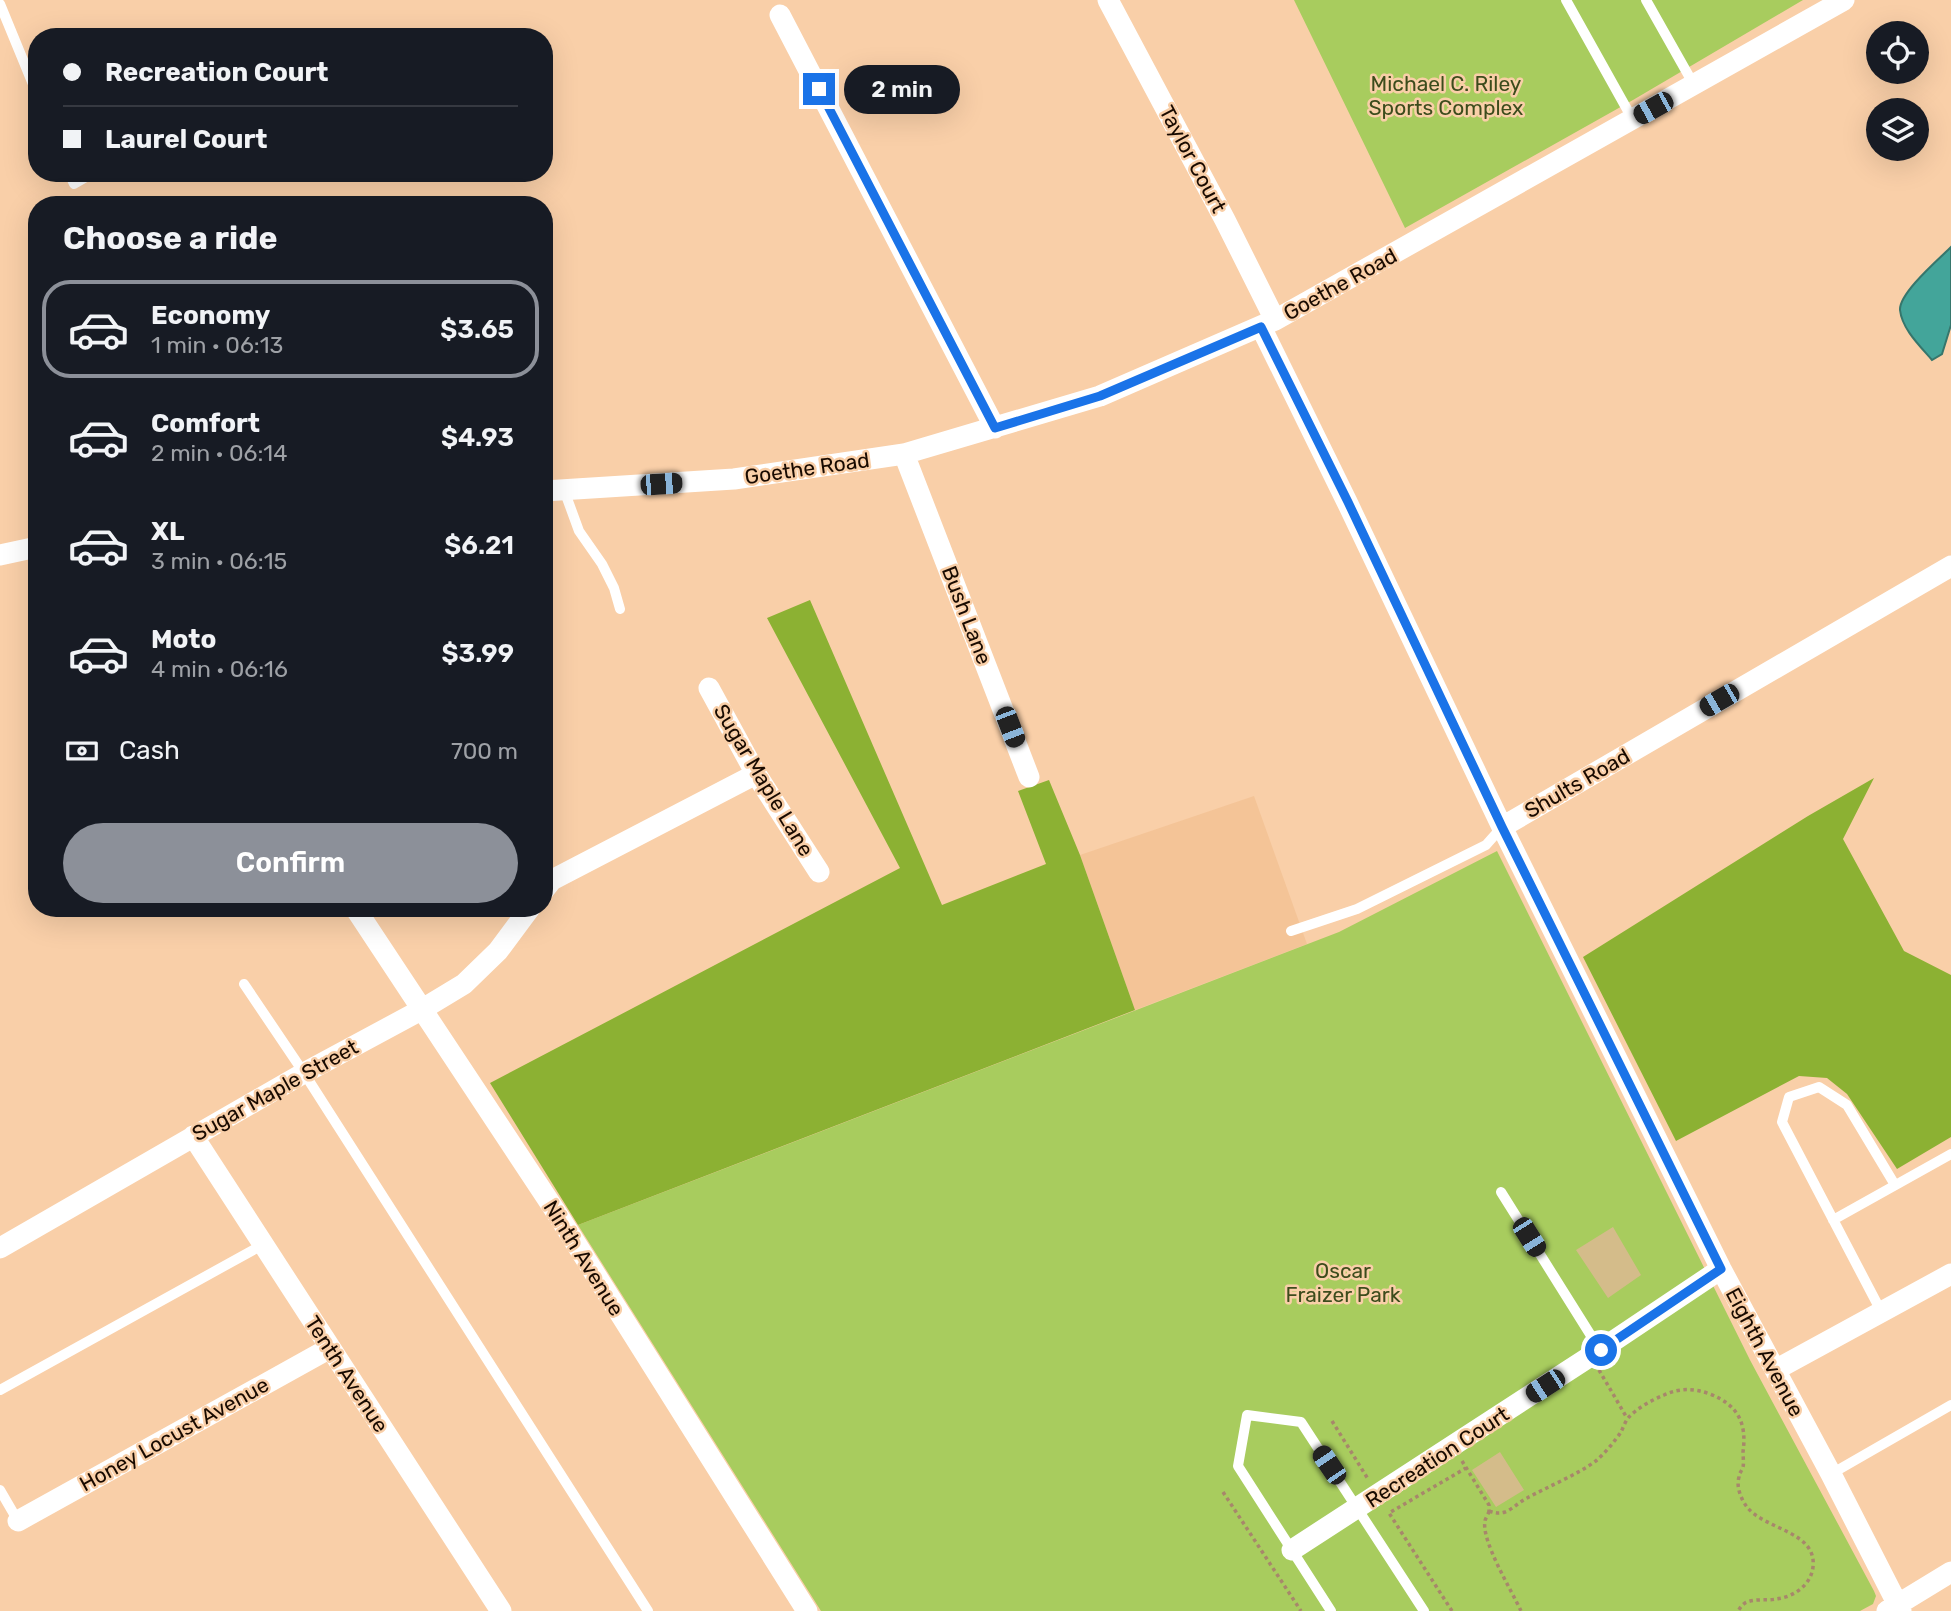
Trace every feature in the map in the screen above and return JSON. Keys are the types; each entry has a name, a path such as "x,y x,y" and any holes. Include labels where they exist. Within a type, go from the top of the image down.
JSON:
{"street":[{"name":"Taylor Court","path":"1108,0 1225,220 1268,323"},
{"name":"Goethe Road","path":"554,491 734,479 904,454 1100,396 1268,323 1844,0"},
{"path":"780,15 995,428"},
{"name":"Shults Road","path":"1268,323 1348,502 1502,827 1951,566"},
{"name":"Bush Lane","path":"904,454 1029,777"},
{"path":"0,555 28,549"},
{"name":"Sugar Maple Lane","path":"709,688 756,775 820,872"},
{"path":"553,879 756,775"},
{"name":"Eighth Avenue","path":"1502,827 1721,1269 1831,1474 1895,1609"},
{"name":"Ninth Avenue","path":"361,917 558,1215 804,1610"},
{"name":"Sugar Maple Street","path":"0,1248 464,984 498,951 523,917"},
{"name":"Tenth Avenue","path":"193,1136 501,1611"},
{"name":"Recreation Court","path":"1292,1550 1358,1508 1384,1504 1453,1446 1721,1269"},
{"path":"1776,1370 1951,1274"},
{"name":"Honey Locust Avenue","path":"18,1521 330,1348"},
{"path":"1895,1609 1951,1572"}],"lane":[{"path":"1566,0 1633,120"},
{"path":"1646,0 1694,85"},
{"path":"0,4 28,72"},
{"path":"554,491 602,564 614,588 620,609"},
{"path":"1292,931 1357,909 1486,845 1502,827"},
{"path":"244,984 304,1073 648,1611"},
{"path":"1882,1313 1782,1122 1789,1097 1819,1087 1847,1105 1895,1185"},
{"path":"1833,1220 1951,1154"},
{"path":"1501,1192 1595,1353"},
{"path":"0,1390 264,1244"},
{"path":"1831,1474 1951,1405"},
{"path":"1331,1611 1238,1466 1247,1415 1301,1422 1424,1611"},
{"path":"0,1490 18,1521"}],"path":[{"path":"1595,1353 1628,1419"},
{"path":"1489,1511 1504,1513 1524,1499 1597,1460 1620,1434 1628,1419 1642,1407 1666,1394 1686,1388 1721,1398 1734,1409 1742,1423 1746,1439 1744,1466 1738,1477 1740,1495 1756,1516 1800,1538 1811,1551 1813,1567 1808,1583 1790,1596 1754,1600 1745,1603 1738,1611"},
{"path":"1332,1421 1452,1611"},
{"path":"1453,1446 1489,1504 1485,1530 1490,1547 1521,1611"},
{"path":"1384,1504 1466,1468"},
{"path":"1223,1492 1301,1611"}],"shaded area":[{"path":"1254,796 1307,944 1135,1010 1080,855"}],"green space":[{"name":"Michael C. Riley Sports Complex","path":"1294,0 1803,0 1633,100 1405,228"},
{"path":"810,600 942,905 1046,864 1018,791 1049,780 1080,855 1135,1010 578,1225 490,1083 900,868 767,618"},
{"path":"1874,778 1843,839 1904,951 1951,975 1951,1137 1897,1169 1847,1094 1827,1078 1799,1076 1676,1141 1583,957 1808,816"},
{"name":"Oscar Fraizer Park","path":"1497,851 1750,1360 1874,1591 1876,1596 1873,1604 1860,1611 821,1611 578,1225 1339,932"}],"water":[{"path":"1951,247 1951,325 1942,354 1932,360 1908,330 1901,317 1901,303 1929,268"}],"building":[{"path":"1613,1227 1641,1275 1608,1298 1576,1250"},
{"path":"1500,1452 1524,1490 1496,1507 1472,1470"}],"route":[{"path":"819,89 995,428 1100,396 1261,327 1348,502 1502,827 1721,1269 1601,1350"}]}
